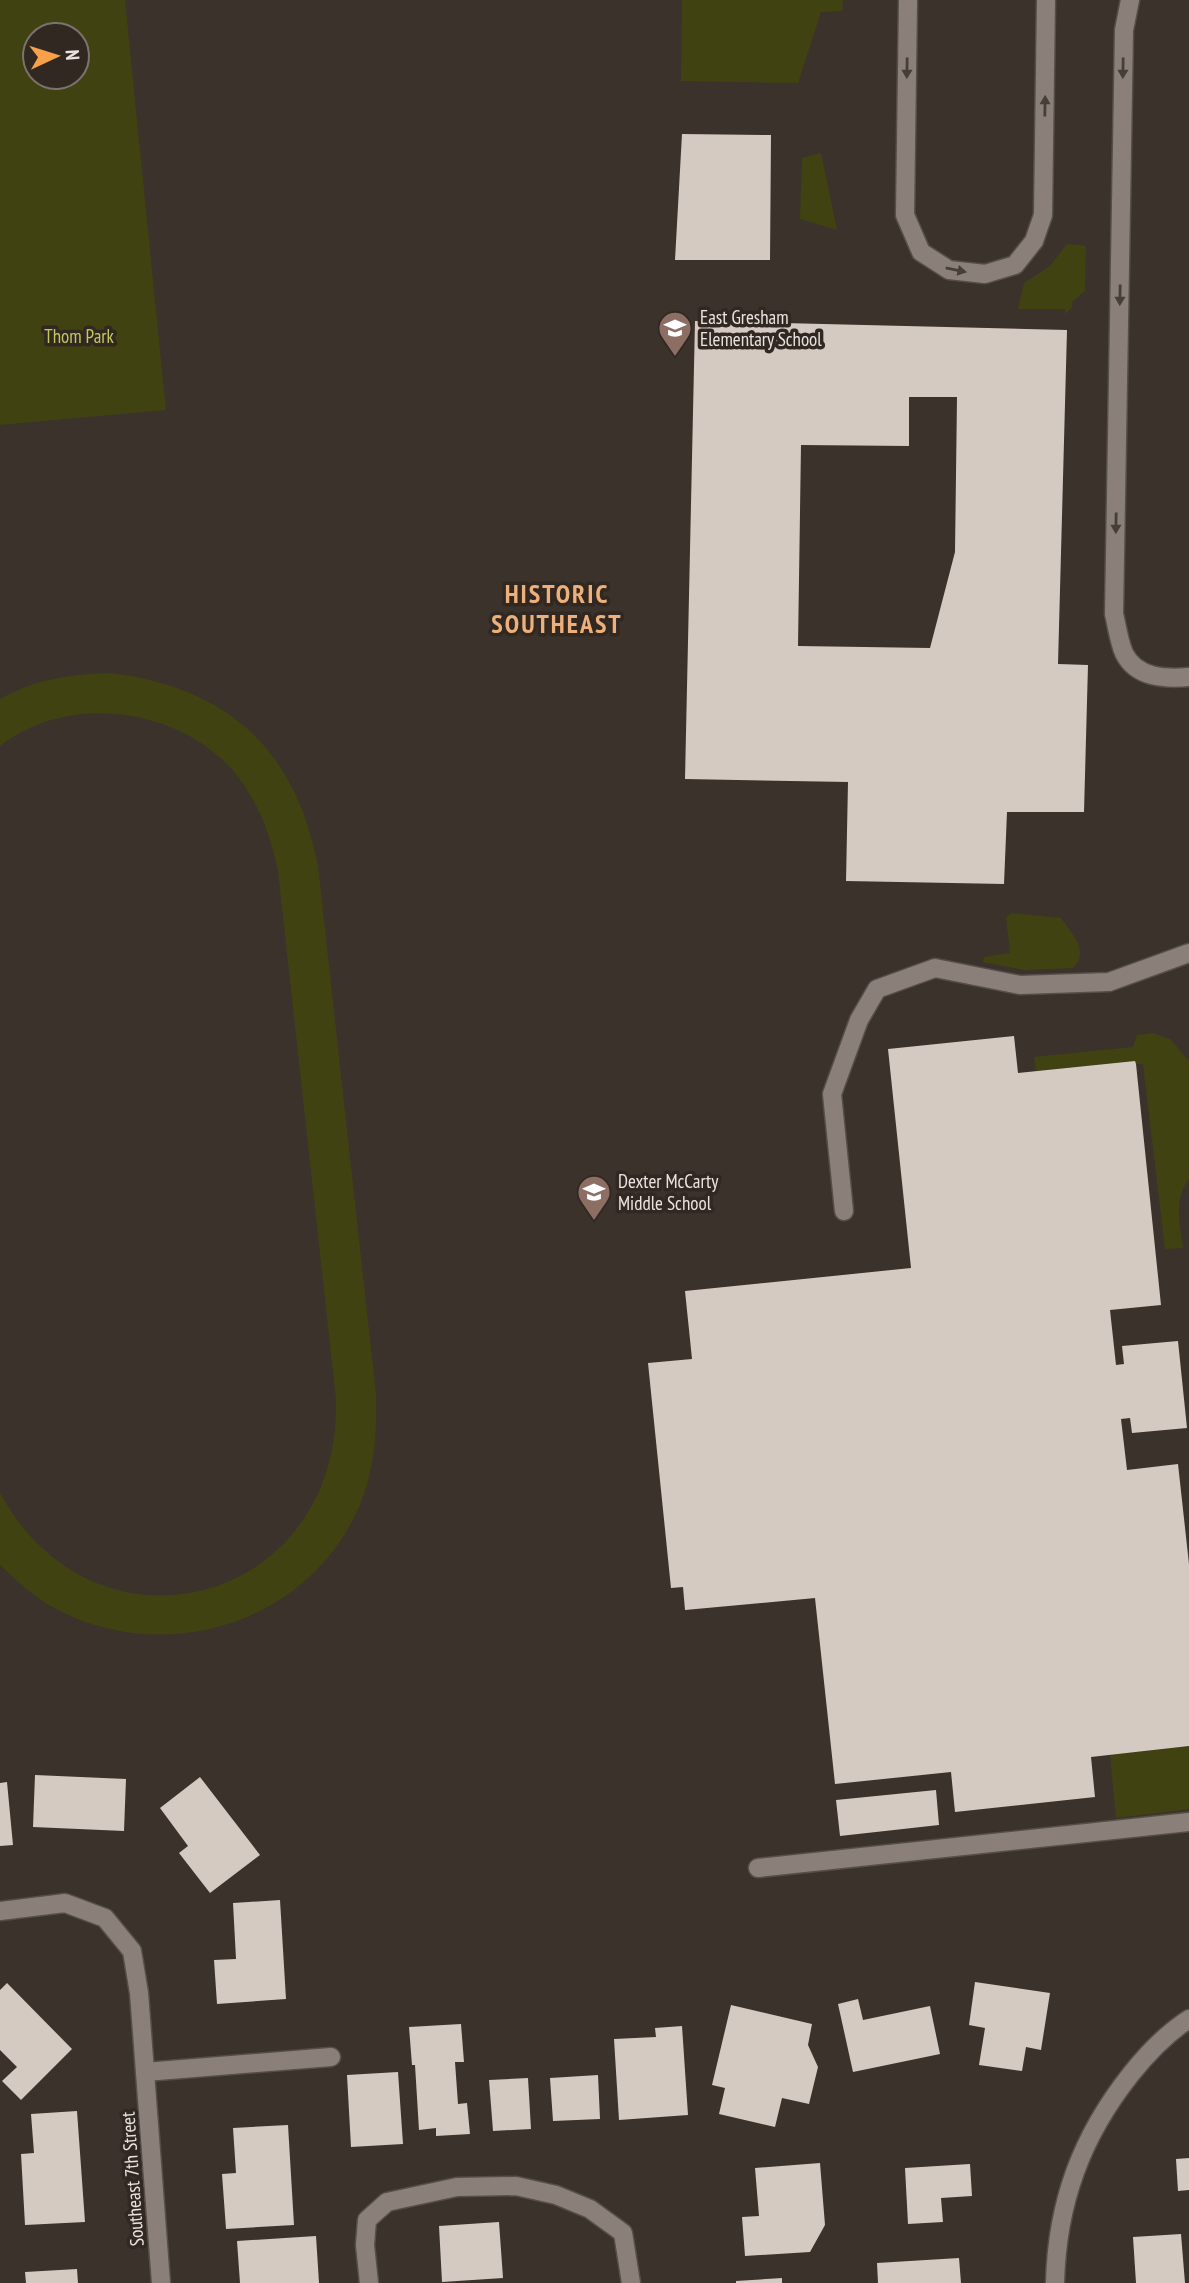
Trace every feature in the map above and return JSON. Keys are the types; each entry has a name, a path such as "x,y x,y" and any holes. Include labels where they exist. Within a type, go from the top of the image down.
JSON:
{"street":[{"path":"908,0 905,215 921,252 949,270 985,274 1015,265 1034,241 1043,215 1046,0"},
{"path":"1130,0 1124,30 1114,614 1125,654 1145,675 1189,677"},
{"path":"844,1211 832,1094 859,1020 877,989 935,968 1020,985 1109,982 1189,953"},
{"path":"758,1868 1189,1822"},
{"name":"Southeast 7th Street","path":"0,1911 65,1903 105,1918 132,1951 139,1993 161,2283"},
{"path":"1055,2283 1056,2250 1065,2200 1082,2152 1108,2103 1146,2055 1189,2019"},
{"path":"145,2072 331,2057"},
{"path":"369,2283 365,2245 367,2220 387,2202 457,2187 516,2186 556,2195 590,2210 623,2233 631,2283"}],"green space":[{"name":"Thom Park","path":"0,0 125,0 166,410 0,425"},
{"path":"682,0 843,0 842,11 821,12 798,83 681,81"},
{"path":"821,153 837,230 800,219 802,158"},
{"path":"1067,244 1086,246 1085,291 1072,302 1072,307 1065,314 1065,309 1018,309 1024,283 1050,266"},
{"path":"111,673 153,681 190,693 222,710 250,731 274,757 293,789 307,825 318,866 376,1394 376,1432 371,1469 364,1494 342,1538 313,1574 276,1602 235,1622 191,1632 145,1634 98,1626 47,1604 0,1565 0,1493 43,1548 94,1582 151,1595 207,1589 258,1565 300,1525 327,1469 336,1399 278,871 257,807 235,773 212,751 185,733 154,721 122,714 90,713 58,718 27,729 0,746 0,699 54,679"},
{"path":"1011,913 1061,918 1078,943 1078,962 1073,968 1024,970 983,962 984,957 1010,953 1006,918"},
{"path":"1153,1033 1170,1039 1189,1061 1189,1179 1179,1204 1183,1248 1165,1249 1143,1064 1136,1064 1135,1061 1036,1071 1034,1057 1133,1047 1137,1035"},
{"path":"1189,1746 1189,1809 1116,1818 1110,1755"}],"building":[{"path":"682,134 771,135 770,260 675,260"},
{"path":"695,321 1067,330 1058,664 1088,665 1084,812 1007,812 1004,884 846,881 848,782 685,779","holes":["909,397 957,397 955,552 930,648 798,646 801,445 909,446"]},
{"path":"1014,1036 1018,1073 1135,1061 1136,1064 1161,1305 1110,1310 1116,1365 1124,1364 1122,1346 1178,1341 1187,1428 1132,1433 1130,1418 1121,1419 1127,1470 1178,1464 1189,1564 1189,1746 1091,1757 1095,1797 955,1812 951,1772 835,1784 815,1598 685,1610 683,1587 671,1588 648,1363 692,1359 685,1291 911,1268 888,1049"},
{"path":"35,1775 126,1779 124,1831 33,1827"},
{"path":"200,1777 260,1855 210,1893 179,1853 188,1846 160,1808"},
{"path":"7,1782 13,1845 0,1846 0,1783"},
{"path":"936,1790 939,1825 840,1836 836,1800"},
{"path":"280,1900 286,1999 217,2004 214,1960 236,1959 233,1903"},
{"path":"975,1982 1050,1993 1041,2050 1026,2047 1022,2071 979,2065 985,2028 969,2025"},
{"path":"7,1983 72,2049 21,2100 2,2081 17,2067 0,2050 0,1990"},
{"path":"858,1999 863,2020 930,2006 940,2054 853,2072 838,2004"},
{"path":"731,2005 812,2024 808,2045 818,2067 809,2104 782,2098 775,2127 719,2114 725,2088 712,2085"},
{"path":"461,2024 464,2062 455,2062 458,2104 467,2103 470,2134 436,2136 436,2128 419,2130 415,2065 412,2065 409,2027"},
{"path":"682,2026 688,2115 619,2120 614,2039 656,2037 655,2028"},
{"path":"398,2072 403,2144 351,2147 347,2075"},
{"path":"598,2075 600,2119 553,2121 550,2078"},
{"path":"528,2078 531,2129 493,2131 489,2080"},
{"path":"77,2111 85,2222 25,2225 21,2154 34,2153 31,2114"},
{"path":"288,2125 294,2225 226,2229 222,2174 236,2173 233,2128"},
{"path":"1189,2158 1189,2190 1178,2191 1176,2159"},
{"path":"820,2163 825,2225 810,2252 745,2256 742,2217 759,2216 755,2168"},
{"path":"970,2164 972,2196 941,2198 943,2222 908,2224 905,2168"},
{"path":"499,2222 503,2278 442,2282 439,2226"},
{"path":"1181,2234 1185,2283 1136,2283 1133,2237"},
{"path":"316,2236 319,2283 240,2283 237,2241"},
{"path":"959,2258 961,2283 878,2283 877,2263"},
{"path":"77,2269 78,2283 26,2283 25,2272"},
{"path":"782,2278 782,2283 736,2283 736,2281"}],"place":[{"name":"East Gresham Elementary School","path":"675,358"},
{"name":"Dexter McCarty Middle School","path":"594,1222"}],"district":[{"name":"HISTORIC SOUTHEAST","path":"557,608"}]}
